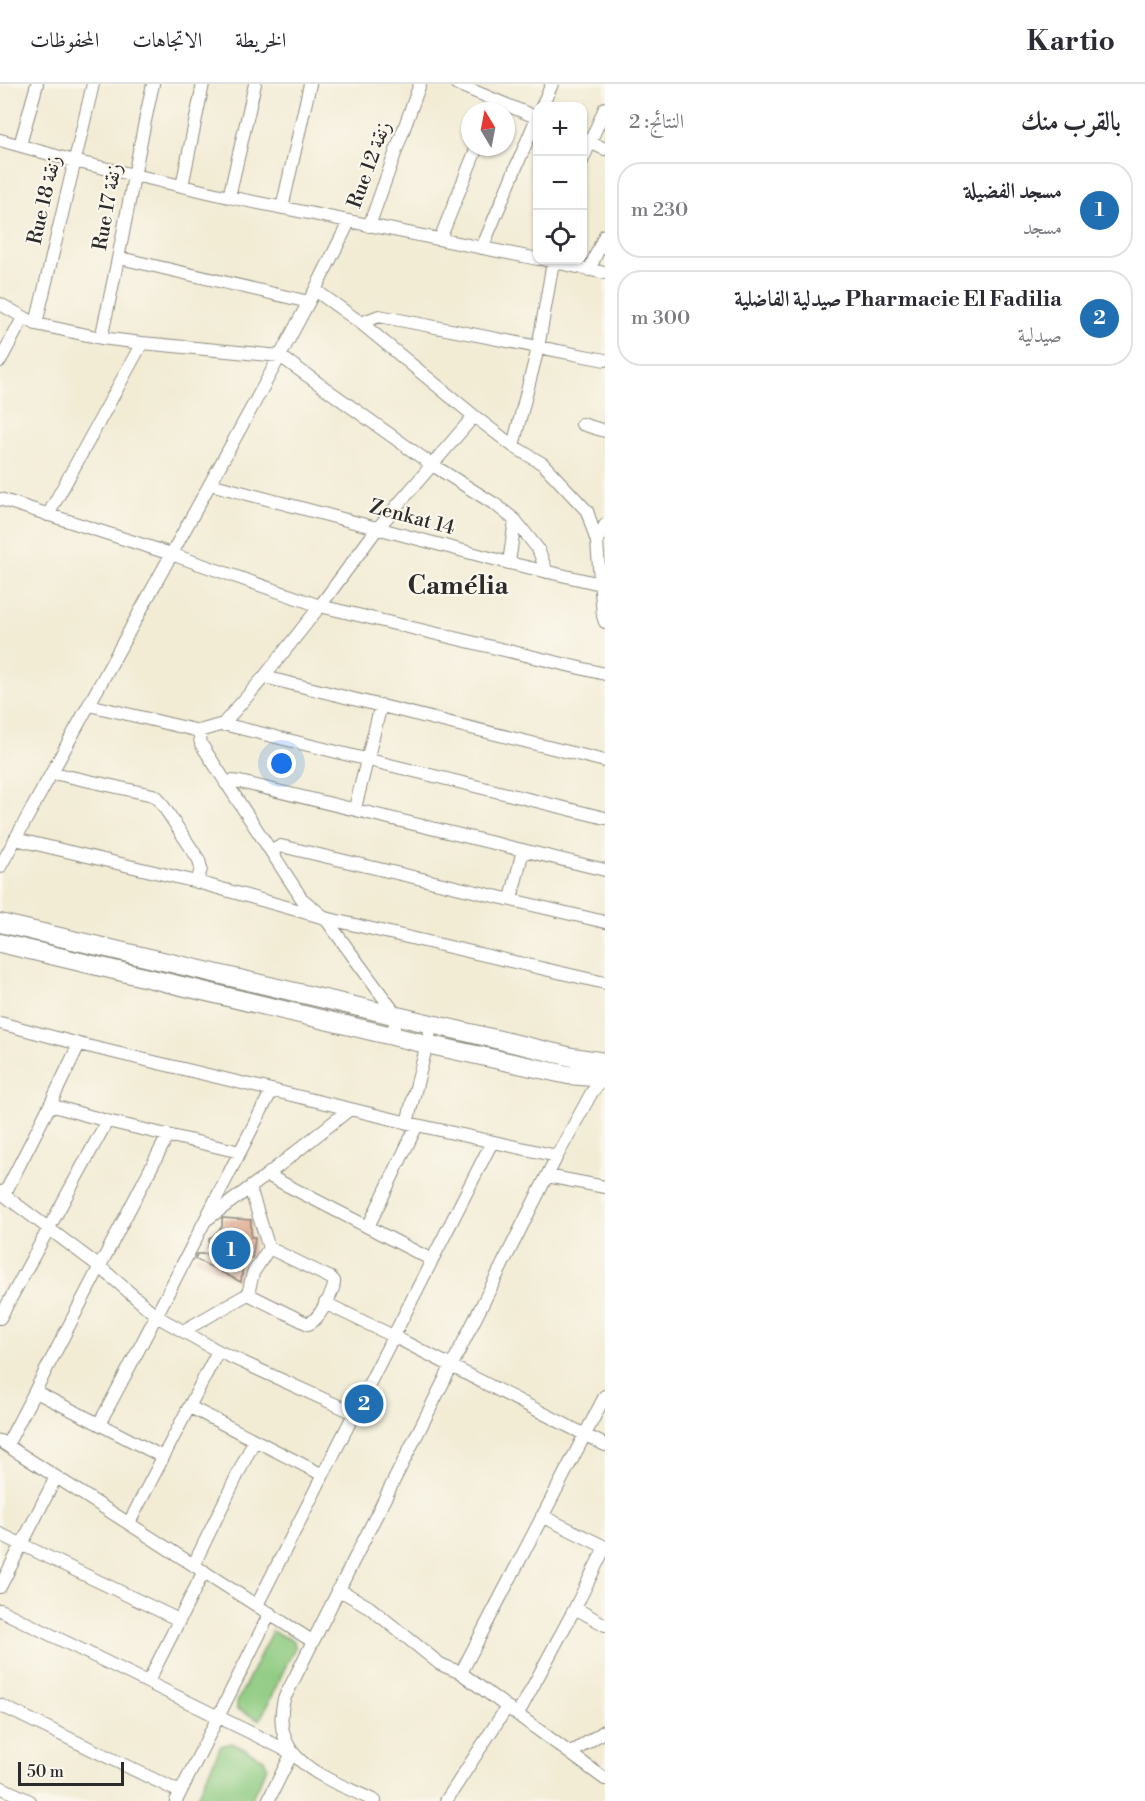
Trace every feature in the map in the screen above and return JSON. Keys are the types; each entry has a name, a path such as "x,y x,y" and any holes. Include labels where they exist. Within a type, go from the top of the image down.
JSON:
{"street":[{"path":"20,145 37,84"},
{"name":"Rue 18 زنقة","path":"36,324 93,84"},
{"name":"Rue 17 زنقة","path":"101,338 120,258 133,174 153,84"},
{"path":"182,186 203,84"},
{"path":"229,197 255,84"},
{"path":"282,208 310,84"},
{"name":"Rue 12 زنقة","path":"369,226 420,84"},
{"path":"457,84 486,102"},
{"path":"544,102 552,84"},
{"path":"587,138 605,108"},
{"path":"515,110 533,113"},
{"path":"482,248 533,126"},
{"path":"0,140 74,161 229,197 533,258"},
{"path":"587,140 605,149"},
{"path":"440,239 473,156"},
{"path":"0,867 280,356 349,222"},
{"path":"589,270 605,235"},
{"path":"120,258 309,302"},
{"path":"513,446 538,348 544,264"},
{"path":"562,264 605,273"},
{"path":"315,290 361,323 513,446 543,464 587,511 597,542 605,622"},
{"path":"0,304 36,324 101,338 142,344 280,356 431,464 496,505 515,520 538,549 547,572"},
{"path":"361,323 378,316 605,360"},
{"path":"0,361 22,318"},
{"path":"48,515 142,344"},
{"path":"89,705 199,732 223,724 264,677 377,529 474,416"},
{"path":"582,424 605,430"},
{"name":"Zenkat 14","path":"210,484 508,563 603,584"},
{"path":"0,499 171,554 320,606 605,674"},
{"path":"508,563 515,520"},
{"path":"597,542 605,525"},
{"path":"264,677 605,761"},
{"path":"355,808 381,705"},
{"path":"223,724 605,818"},
{"path":"199,732 201,744 302,898 326,918 397,1016"},
{"path":"53,773 158,798 199,860 201,868 197,882"},
{"path":"226,784 231,781 240,782 355,808 605,870"},
{"path":"15,839 197,882 326,918 604,980"},
{"path":"271,851 281,846 605,922"},
{"path":"511,899 523,850"},
{"path":"0,923 572,1057 605,1074"},
{"path":"0,943 426,1044 568,1075 605,1074"},
{"path":"392,1035 397,1016"},
{"path":"368,1227 412,1124 426,1044 432,1024"},
{"path":"1,1025 412,1124 557,1156"},
{"path":"79,1044 50,1106 2,1193 100,1268 158,1317 218,1351 354,1413"},
{"path":"268,1801 292,1753 283,1731 281,1710 284,1699 557,1156 592,1092 605,1074"},
{"path":"99,1424 158,1317 272,1090"},
{"path":"50,1106 240,1152"},
{"path":"204,1222 350,1109"},
{"path":"0,1318 107,1121"},
{"path":"168,1136 36,1392 4,1443 312,1641"},
{"path":"257,1605 492,1142"},
{"path":"267,1175 432,1260"},
{"path":"547,1176 605,1187"},
{"path":"248,1294 308,1324 315,1321 334,1287 333,1279 269,1248 250,1188"},
{"path":"183,1331 248,1294 253,1273 269,1248"},
{"path":"325,1303 605,1444"},
{"path":"129,1523 218,1351"},
{"path":"36,1392 164,1457"},
{"path":"461,1672 585,1434 602,1411 605,1396"},
{"path":"190,1407 323,1475"},
{"path":"148,1682 179,1620 254,1441"},
{"path":"0,1587 56,1477"},
{"path":"446,1801 513,1711 575,1608 605,1547 542,1516"},
{"path":"0,1534 179,1620"},
{"path":"338,1589 369,1607 440,1664 461,1672 605,1779"},
{"path":"575,1608 605,1625"},
{"path":"0,1610 292,1753 307,1767 359,1798 375,1801"},
{"path":"0,1705 178,1797 270,1613"},
{"path":"571,1753 605,1731"},
{"path":"0,1787 30,1801"}],"green space":[{"path":"272,1631 294,1641 295,1647 260,1720 237,1709 237,1702"},
{"path":"232,1743 264,1759 267,1767 250,1801 195,1801 221,1746"}],"building":[{"path":"222,1218 251,1220 251,1237 255,1237 254,1246 252,1258 244,1257 241,1282 195,1259 197,1254 208,1254 209,1239 222,1227"}],"place":[{"name":"مسجد الفضيلة","path":"231,1250"},
{"name":"Pharmacie El Fadilia صيدلية الفاضلية","path":"364,1404"}],"district":[{"name":"Camélia","path":"458,586"}]}
